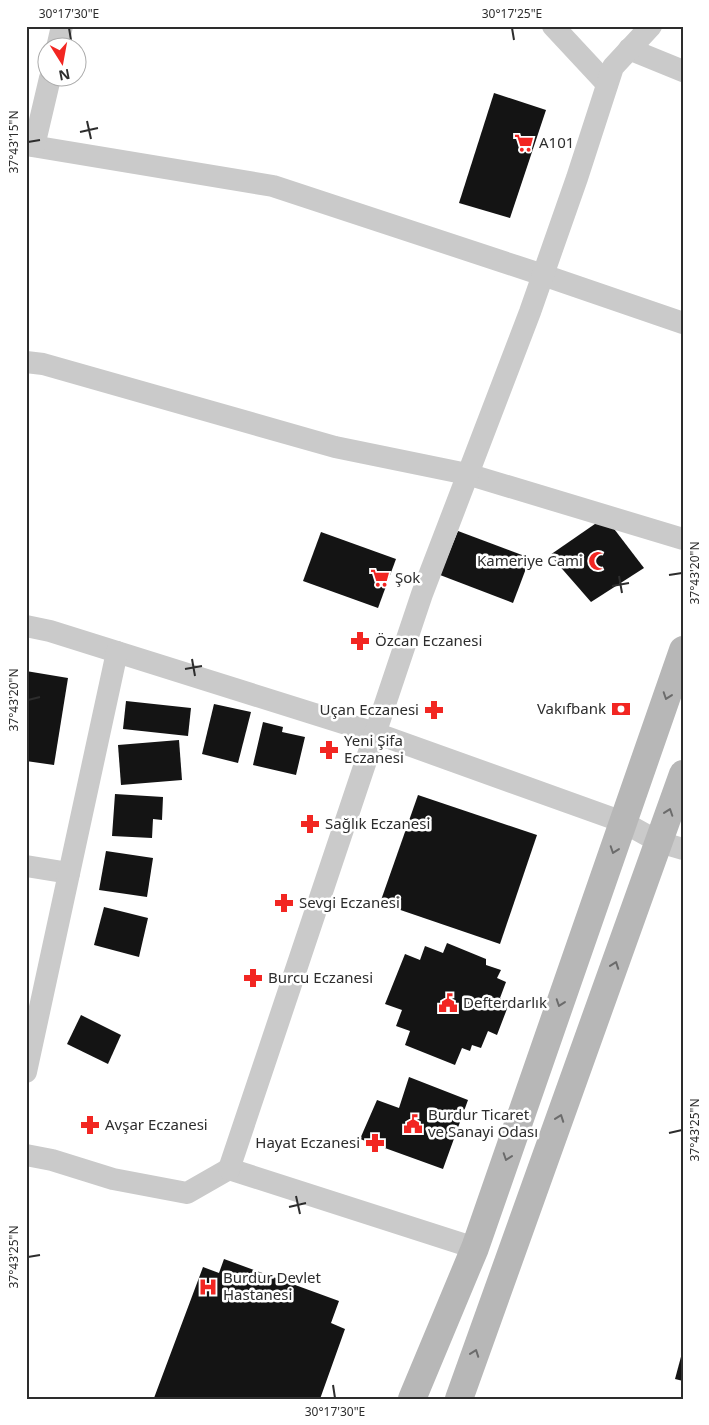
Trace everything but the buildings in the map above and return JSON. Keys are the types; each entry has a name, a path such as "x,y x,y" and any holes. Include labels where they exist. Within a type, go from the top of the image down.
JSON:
{"main road":[{"path":"412,1399 475,1248 683,650"},
{"path":"459,1399 671,846 683,774"}],"street":[{"path":"554,26 607,84"},
{"path":"26,1155 52,1160 113,1179 187,1193 229,1169 422,594 543,275 613,67 651,26"},
{"path":"629,49 683,71"},
{"path":"47,88 30,146 273,186 543,275 683,324"},
{"path":"26,362 43,364 335,447 467,474 683,539"},
{"path":"26,626 50,631 375,733 623,822 671,846"},
{"path":"26,1072 117,652"},
{"path":"26,866 69,873"},
{"path":"229,1169 475,1248"}],"place":[{"name":"A101","path":"524,143"},
{"name":"Kameriye Cami","path":"598,561"},
{"name":"Şok","path":"380,578"},
{"name":"Özcan Eczanesi","path":"360,641"},
{"name":"Vakıfbank","path":"621,709"},
{"name":"Uçan Eczanesi","path":"434,710"},
{"name":"Yeni Şifa Eczanesi","path":"329,750"},
{"name":"Sağlık Eczanesi","path":"310,824"},
{"name":"Sevgi Eczanesi","path":"284,903"},
{"name":"Burcu Eczanesi","path":"253,978"},
{"name":"Defterdarlık","path":"448,1003"},
{"name":"Burdur Ticaret ve Sanayi Odası","path":"413,1124"},
{"name":"Avşar Eczanesi","path":"90,1125"},
{"name":"Hayat Eczanesi","path":"375,1143"},
{"name":"Burdur Devlet Hastanesi","path":"208,1287"}]}
